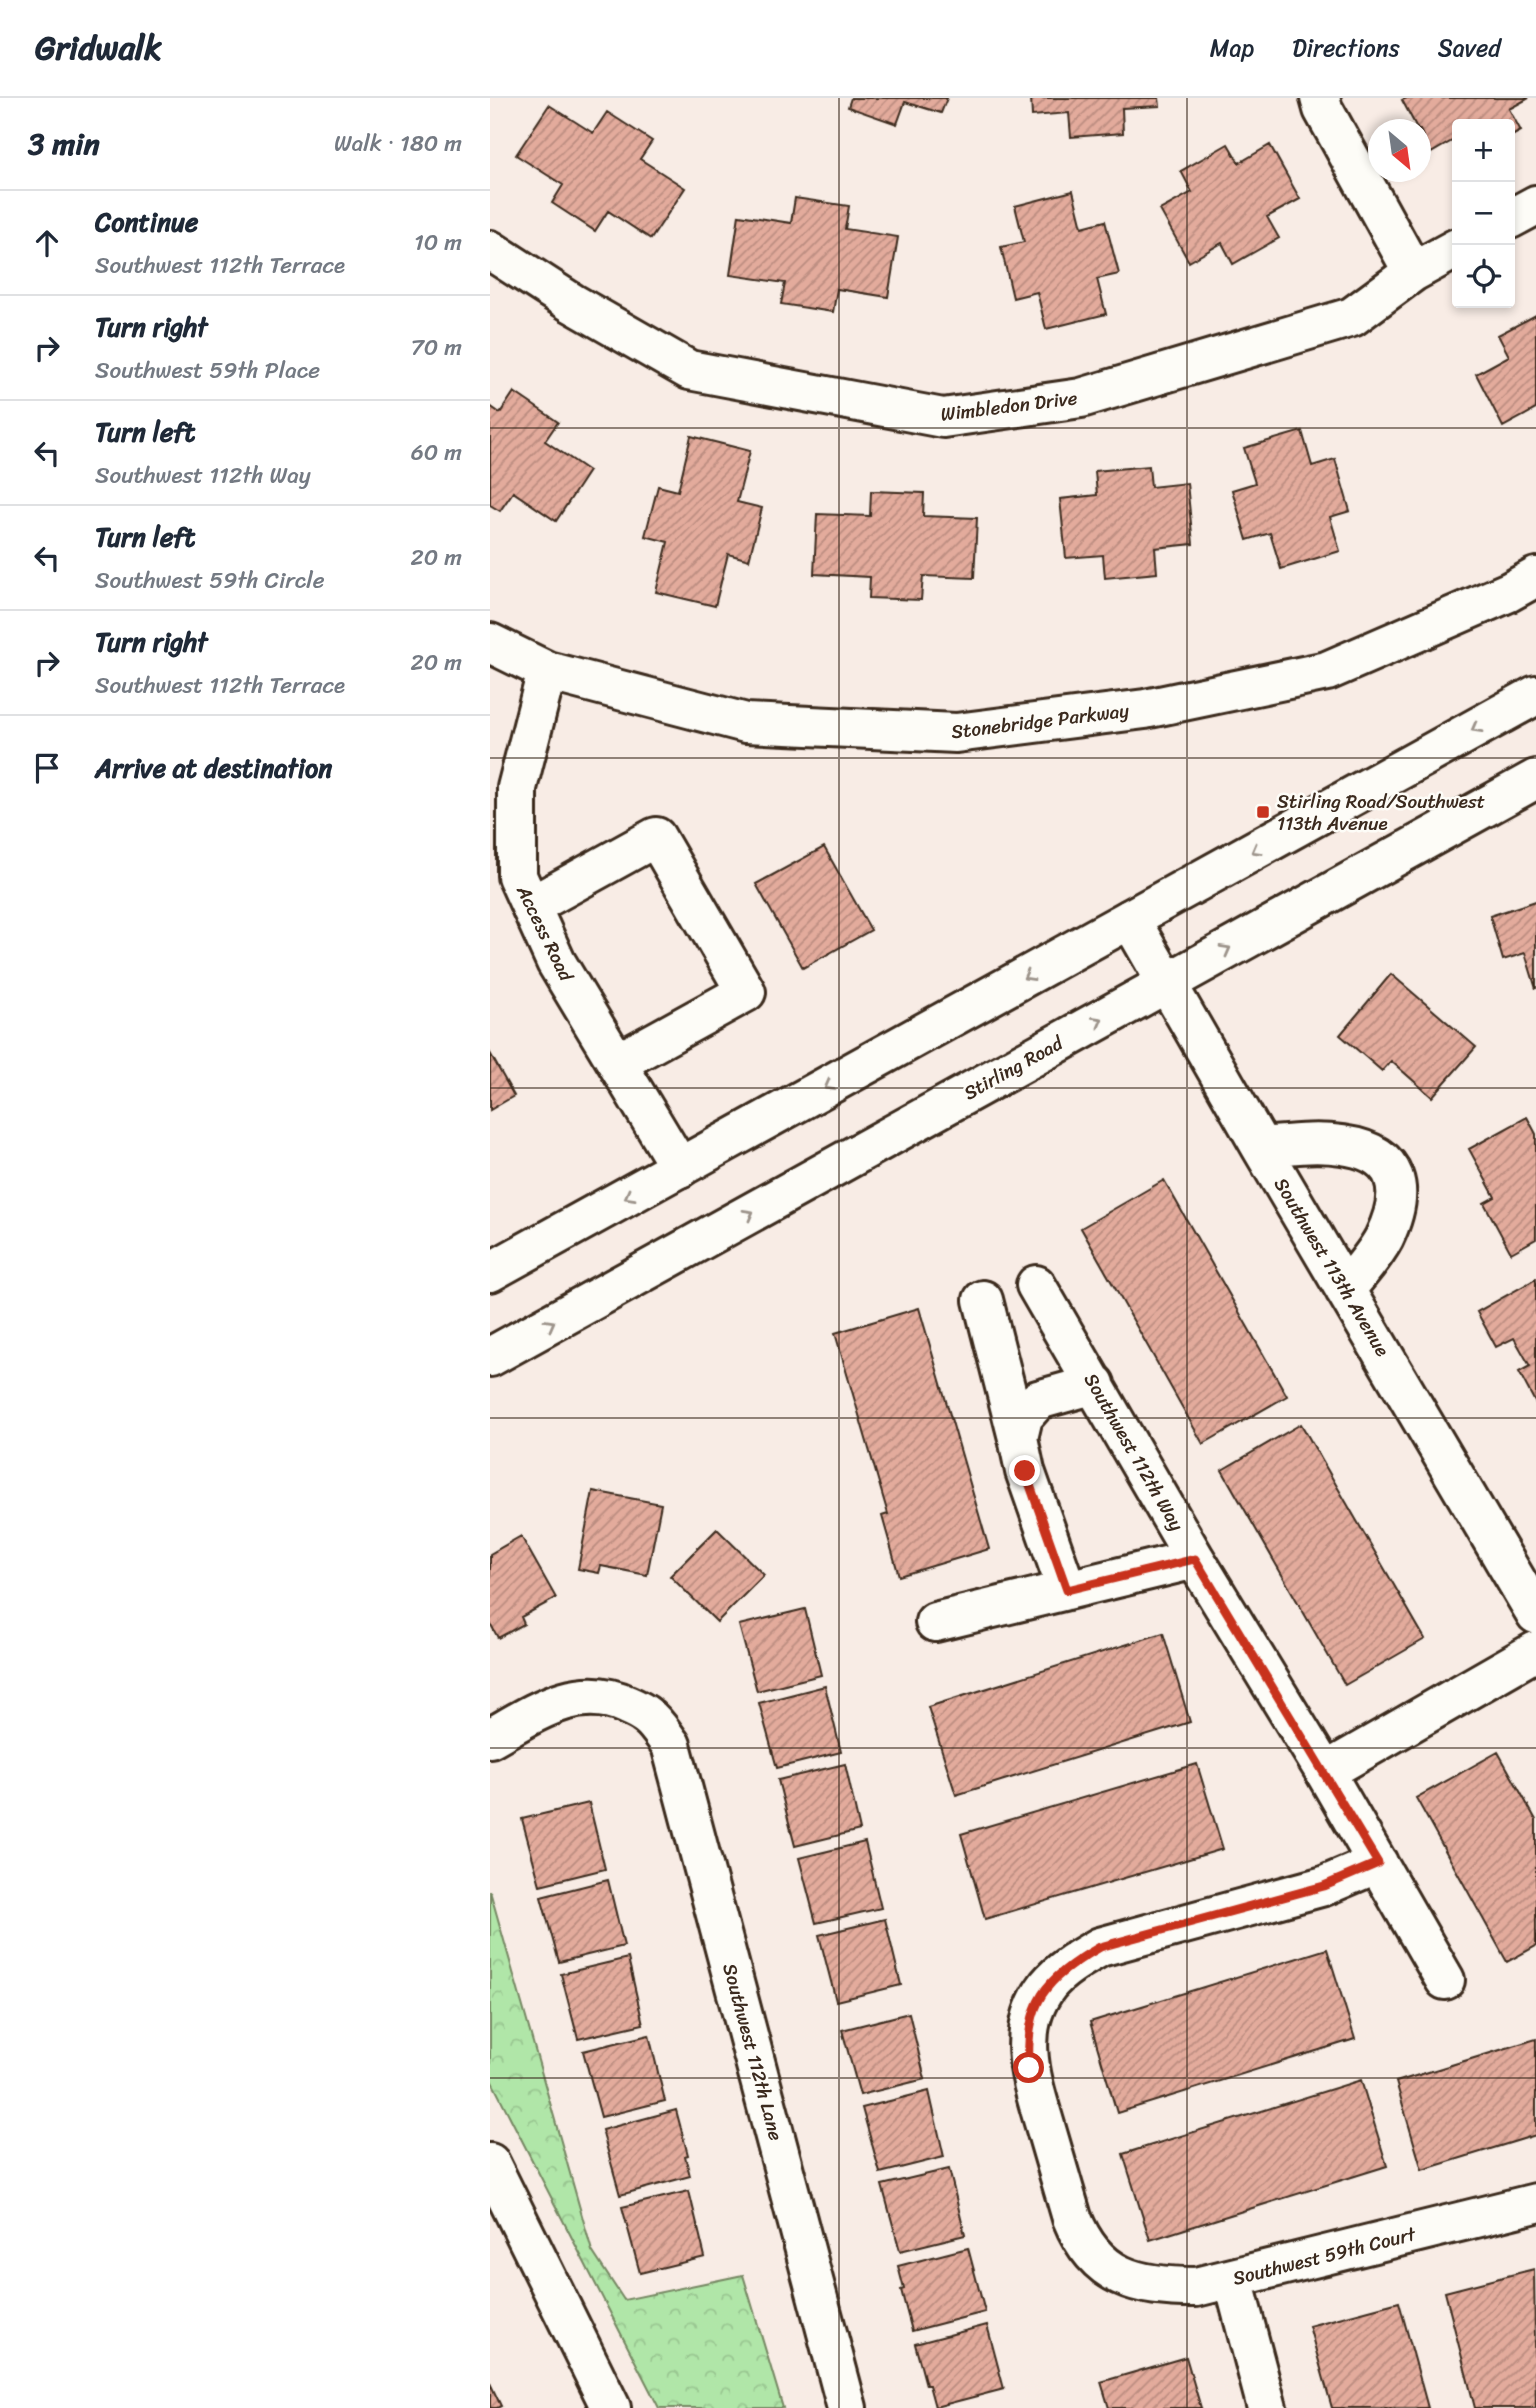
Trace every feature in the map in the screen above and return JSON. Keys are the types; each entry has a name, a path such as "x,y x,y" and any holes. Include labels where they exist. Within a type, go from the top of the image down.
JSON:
{"street":[{"path":"1320,98 1323,109 1413,272"},
{"path":"1515,216 1536,205"},
{"name":"Wimbledon Drive","path":"490,250 572,303 689,370 943,418 1081,398 1352,317 1413,272 1452,251"},
{"name":"Stonebridge Parkway","path":"490,643 547,671 746,723 956,733 1145,709 1327,671 1509,592 1536,577"},
{"name":"Access Road","path":"547,671 517,788 517,876 556,962 680,1168"},
{"path":"490,1272 1536,695"},
{"name":"Stirling Road","path":"490,1357 1536,779"},
{"path":"531,906 656,837 746,992 617,1063"},
{"name":"Southwest 113th Avenue","path":"1130,919 1536,1614"},
{"path":"1261,1147 1342,1145 1372,1152 1388,1164 1396,1184 1393,1214 1383,1239 1345,1290"},
{"name":"Southwest 112th Way","path":"1036,1285 1445,1980"},
{"path":"983,1300 1025,1471 1067,1590"},
{"path":"1018,1438 1023,1417 1038,1400 1095,1384"},
{"path":"935,1622 1195,1559"},
{"path":"1325,1772 1536,1651"},
{"name":"Southwest 112th Lane","path":"490,1738 547,1706 582,1696 603,1696 647,1716 671,1745 847,2408"},
{"name":"Southwest 59th Court","path":"1378,1863 1324,1886 1100,1947 1068,1965 1048,1985 1035,2007 1028,2038 1029,2068 1072,2218 1081,2240 1095,2258 1139,2283 1196,2287 1536,2203"},
{"path":"490,2163 611,2408"},
{"path":"1233,2278 1267,2408"}],"green space":[{"path":"490,1891 592,2251 624,2300 743,2275 783,2408 659,2408 490,2078"}],"building":[{"path":"851,98 947,98 941,113 905,102 897,124 848,107"},
{"path":"1031,98 1159,98 1160,106 1122,108 1123,133 1071,137 1069,113 1032,116"},
{"path":"1529,98 1509,109 1514,119 1452,119 1452,141 1431,153 1431,119 1412,119 1402,100"},
{"path":"549,105 593,133 607,112 652,141 640,159 685,188 651,239 608,211 595,231 552,203 563,185 516,155"},
{"path":"1515,120 1521,131 1515,134"},
{"path":"1228,144 1239,163 1270,145 1300,199 1267,217 1279,238 1233,264 1222,243 1189,262 1160,210 1192,192 1181,171"},
{"path":"1073,191 1082,227 1105,221 1119,274 1097,279 1106,314 1046,329 1037,292 1013,298 1001,247 1024,242 1015,206"},
{"path":"795,198 849,206 845,229 898,237 888,297 837,289 833,312 781,304 785,283 730,275 739,215 791,223"},
{"path":"1536,315 1536,409 1503,427 1476,374 1509,356 1498,335"},
{"path":"514,392 558,422 545,441 589,471 556,521 513,492 500,511 490,505 490,406 500,413"},
{"path":"1302,431 1312,466 1335,459 1350,511 1330,517 1340,551 1281,569 1270,533 1247,540 1232,490 1255,483 1244,448"},
{"path":"691,436 750,451 737,502 762,508 749,560 728,554 715,606 656,592 668,542 645,536 658,486 678,491"},
{"path":"1149,466 1151,487 1187,483 1193,544 1155,548 1157,573 1105,578 1103,555 1066,558 1060,499 1097,495 1095,471"},
{"path":"871,491 924,493 923,516 977,518 974,578 923,576 921,600 869,598 870,577 814,574 817,514 870,516"},
{"path":"824,847 871,930 803,968 756,884"},
{"path":"1536,901 1536,989 1525,953 1503,960 1490,916"},
{"path":"1391,974 1476,1047 1432,1097 1391,1061 1382,1071 1340,1035"},
{"path":"490,1053 514,1096 490,1110"},
{"path":"1527,1117 1536,1134 1536,1239 1511,1253 1484,1203 1495,1197 1469,1149"},
{"path":"1164,1180 1287,1396 1203,1444 1081,1228"},
{"path":"1536,1279 1535,1402 1519,1372 1530,1366 1514,1338 1496,1347 1477,1312"},
{"path":"919,1308 989,1549 899,1576 882,1516 888,1514 835,1333"},
{"path":"1301,1424 1425,1639 1345,1685 1222,1470"},
{"path":"593,1491 661,1504 647,1575 601,1566 599,1573 578,1569"},
{"path":"717,1529 764,1575 717,1622 670,1576"},
{"path":"521,1536 556,1598 521,1617 524,1624 498,1638 490,1623 490,1554"},
{"path":"805,1609 821,1675 757,1691 739,1625"},
{"path":"1163,1633 1190,1722 956,1795 928,1707"},
{"path":"825,1686 841,1752 777,1768 759,1703"},
{"path":"1498,1752 1536,1820 1536,1946 1507,1962 1416,1798"},
{"path":"845,1764 860,1830 795,1846 778,1780"},
{"path":"1197,1764 1223,1849 985,1919 961,1834"},
{"path":"589,1803 605,1869 540,1885 522,1819"},
{"path":"865,1842 881,1908 816,1923 799,1858"},
{"path":"608,1880 624,1946 559,1962 541,1897"},
{"path":"885,1919 901,1985 836,2001 819,1935"},
{"path":"1327,1949 1355,2039 1117,2113 1090,2022"},
{"path":"628,1958 643,2024 578,2039 561,1974"},
{"path":"909,2013 925,2079 860,2095 842,2030"},
{"path":"649,2035 665,2101 601,2117 583,2051"},
{"path":"1536,2039 1536,2135 1422,2170 1396,2082"},
{"path":"1361,2080 1387,2166 1150,2240 1123,2154"},
{"path":"929,2091 944,2157 880,2173 862,2108"},
{"path":"676,2110 688,2155 685,2156 690,2176 620,2195 602,2130"},
{"path":"949,2169 965,2235 900,2251 882,2185"},
{"path":"689,2191 705,2257 640,2273 622,2207"},
{"path":"968,2248 985,2312 912,2331 901,2290 904,2289 898,2266"},
{"path":"1534,2269 1536,2408 1475,2408 1445,2292"},
{"path":"1399,2302 1428,2408 1332,2408 1309,2326"},
{"path":"987,2325 1004,2389 935,2407 915,2344"},
{"path":"1186,2357 1201,2408 1109,2408 1101,2382"},
{"path":"490,2383 501,2406 497,2408 490,2408"}],"place":[{"name":"Stirling Road/Southwest 113th Avenue","path":"1263,812"}],"route":[{"path":"1025,1471 1067,1590 1195,1559 1378,1863 1324,1886 1100,1947 1068,1965 1048,1985 1035,2007 1028,2038 1029,2068"}]}
